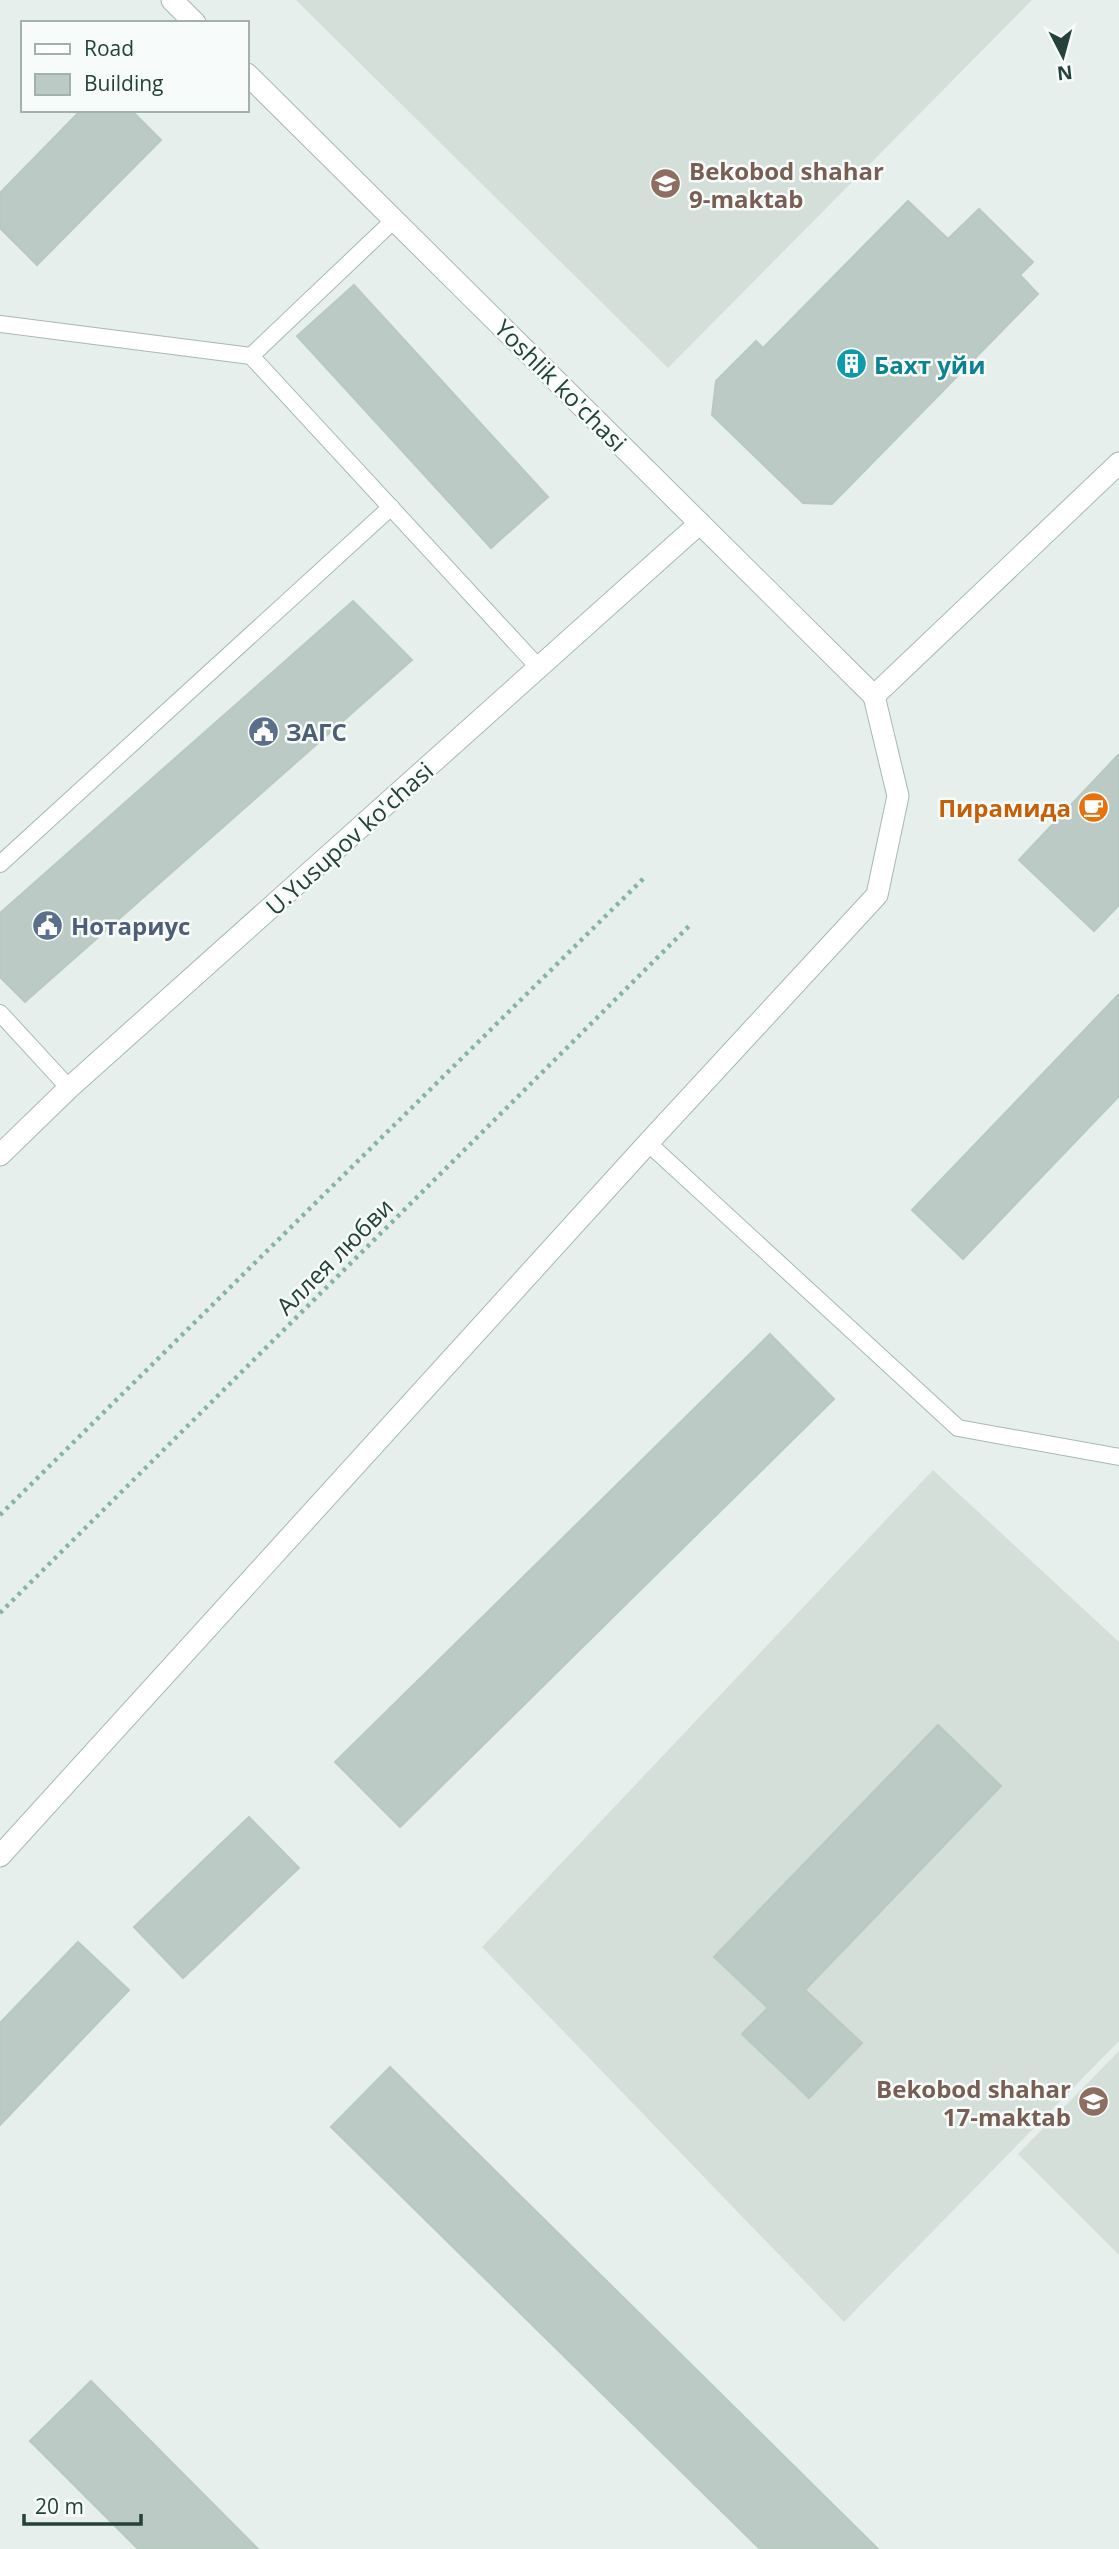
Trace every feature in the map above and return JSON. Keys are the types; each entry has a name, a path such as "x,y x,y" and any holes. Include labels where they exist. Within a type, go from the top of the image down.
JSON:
{"street":[{"path":"172,0 193,21"},
{"name":"Yoshlik ko'chasi","path":"248,75 874,696"},
{"path":"0,1856 877,895 898,796 874,696 1119,463"},
{"name":"U.Yusupov ko'chasi","path":"0,1155 69,1088 701,523"}],"lane":[{"path":"251,356 394,220"},
{"path":"0,324 251,356 540,669"},
{"path":"0,864 391,507"},
{"path":"0,1013 69,1088"},
{"path":"648,1143 958,1428 1119,1457"}],"path":[{"name":"Аллея любви","path":"0,1515 644,878"},
{"name":"Аллея любви","path":"0,1614 692,923"}],"shaded area":[{"name":"Bekobod shahar 9-maktab","path":"296,0 1032,0 668,368"},
{"path":"933,1470 1119,1642 1119,2041 844,2322 482,1947"},
{"name":"Bekobod shahar 17-maktab","path":"1119,2051 1119,2255 1018,2154"}],"building":[{"path":"79,112 133,112 161,140 37,265 0,228 0,193"},
{"name":"Бахт уйи","path":"908,201 948,239 979,209 1033,262 1020,275 1038,294 832,504 803,503 712,415 716,381 756,341 763,348"},
{"path":"354,285 548,497 491,548 297,336"},
{"path":"353,601 412,660 25,1002 0,977 0,913"},
{"name":"Пирамида","path":"1119,754 1119,905 1094,931 1019,860"},
{"path":"1119,994 1119,1096 963,1259 912,1210"},
{"path":"770,1334 834,1399 400,1827 335,1762"},
{"path":"938,1725 1001,1786 805,1990 862,2043 809,2098 742,2034 768,2008 714,1957"},
{"path":"249,1817 299,1868 183,1978 134,1927"},
{"path":"78,1942 129,1990 0,2125 0,2023"},
{"path":"390,2067 878,2549 760,2549 331,2127"},
{"path":"91,2381 258,2549 138,2549 30,2441"}],"place":[{"name":"Bekobod shahar 9-maktab","path":"666,184"},
{"name":"Бахт уйи","path":"851,364"},
{"name":"ЗАГС","path":"263,731"},
{"name":"Пирамида","path":"1094,807"},
{"name":"Нотариус","path":"48,925"},
{"name":"Bekobod shahar 17-maktab","path":"1094,2102"}]}
